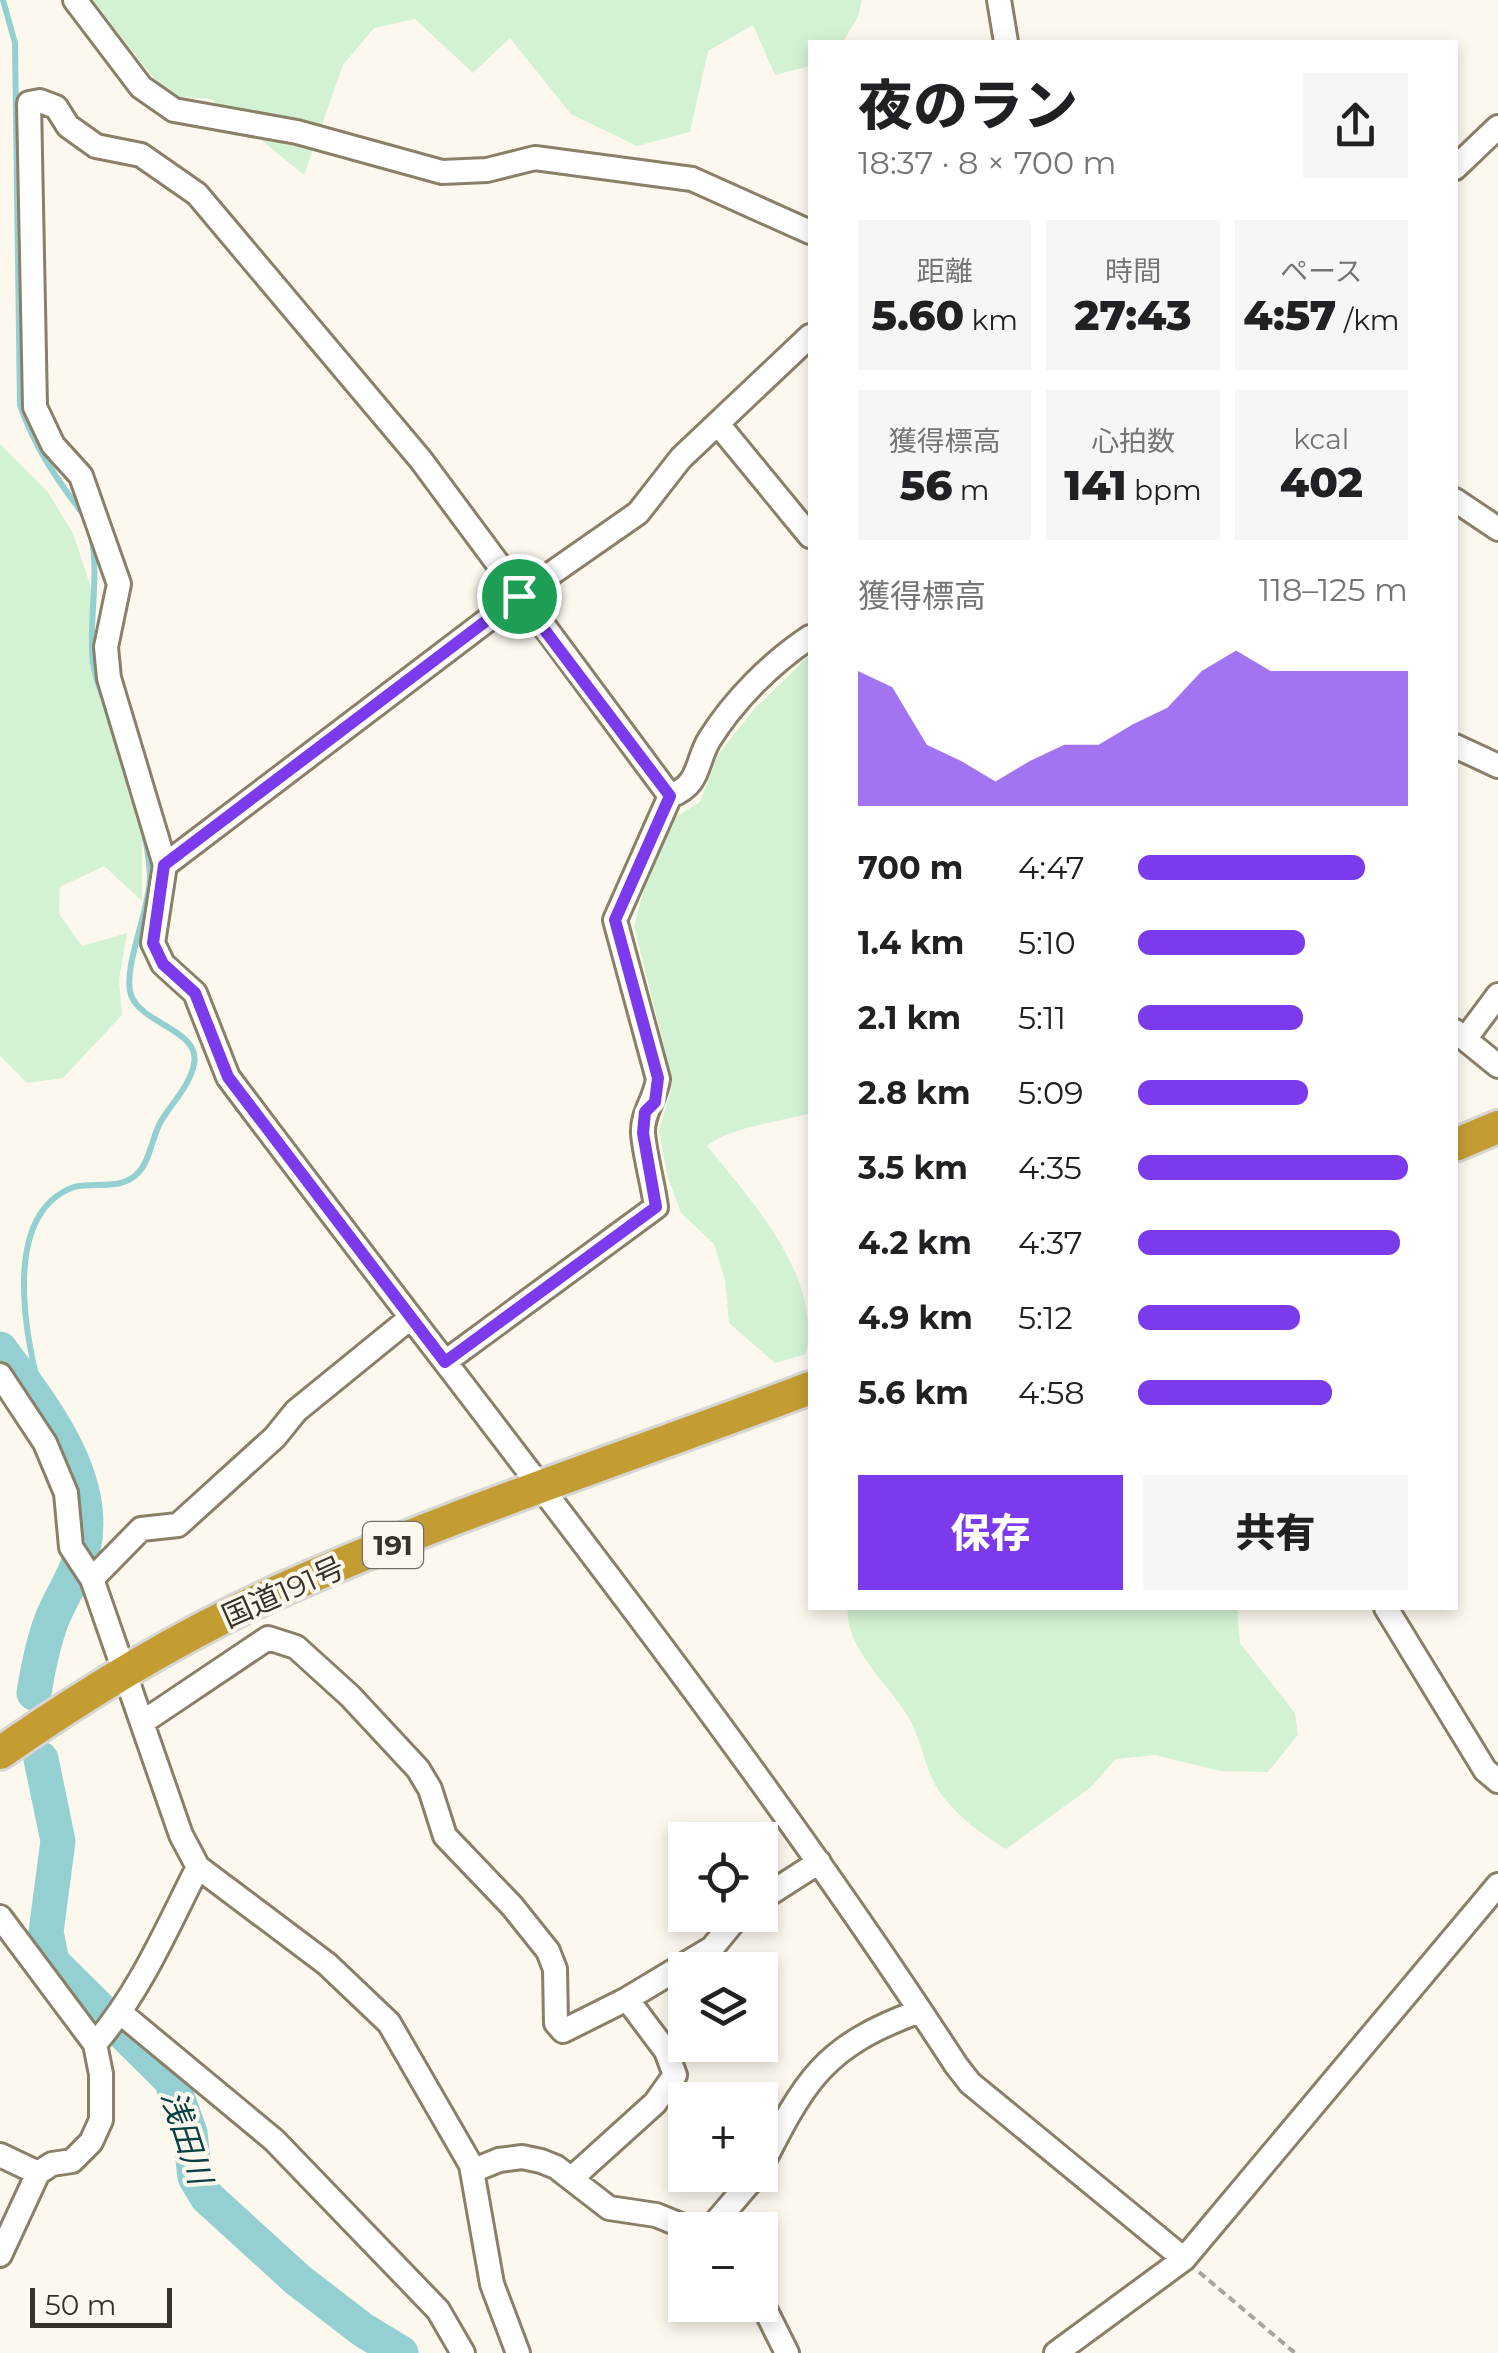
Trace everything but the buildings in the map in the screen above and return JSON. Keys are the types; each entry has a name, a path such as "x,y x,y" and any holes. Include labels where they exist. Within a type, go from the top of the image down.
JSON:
{"highway":[{"path":"1458,1143 1498,1127"},
{"name":"国道191号","path":"0,1753 126,1670 290,1586 808,1389"}],"street":[{"path":"76,0 122,67 140,87 174,110 297,132 442,172 487,170 535,158 692,179 808,231"},
{"path":"1000,0 1006,40"},
{"path":"670,796 420,460 197,194 141,155 96,146 68,126 56,107 40,101 29,103 35,407 53,445 81,476 120,584 106,647 109,678 126,724 164,865 153,943 163,964 195,993 228,1077 819,1862 970,2083 1184,2259"},
{"path":"1458,165 1498,127"},
{"path":"164,865 519,596 638,513 681,458 808,338"},
{"path":"718,424 808,534"},
{"path":"1458,502 1498,529"},
{"path":"445,1362 656,1207 643,1133 645,1112 655,1102 658,1078 615,920 670,796 686,790 699,769 708,742 746,694 784,654 808,638"},
{"path":"1458,747 1498,766"},
{"path":"1498,996 1461,1034 1498,1066"},
{"path":"84,1569 140,1528 178,1525 275,1437 296,1410 409,1318"},
{"path":"0,1375 45,1444 66,1493 84,1569 126,1670 181,1835 198,1867 326,1964 389,2022 472,2171 492,2284 518,2353"},
{"path":"1387,1610 1485,1770 1498,1781"},
{"path":"143,1722 268,1638 296,1647 350,1696 418,1769 430,1790 445,1836 512,1906 548,1951 555,1969 556,2023 563,2031 627,2000 712,1948 726,1932"},
{"path":"778,1888 819,1862"},
{"path":"0,2254 38,2173 52,2164 72,2161 92,2142 102,2120 101,2074 110,2028 198,1867"},
{"path":"1056,2353 1184,2259 1498,1885"},
{"path":"0,1917 110,2028 274,2140 438,2310 463,2353"},
{"path":"572,2178 654,2104 674,2075 666,2051 627,2000"},
{"path":"778,2133 823,2063 871,2028 920,2010"},
{"path":"0,2155 38,2173"},
{"path":"472,2171 500,2160 522,2157 556,2167 609,2208 668,2221"},
{"path":"724,2212 741,2192"},
{"path":"771,2322 786,2353"}],"path":[{"path":"1184,2259 1295,2353"}],"green space":[{"path":"92,0 862,0 858,17 844,40 808,40 808,67 775,75 753,25 708,51 690,132 637,146 571,114 510,38 473,73 415,19 374,28 343,65 304,175 211,99 168,96"},
{"path":"0,444 47,491 73,533 95,600 90,665 142,834 142,901 104,866 60,887 59,914 82,946 127,933 119,979 122,1015 63,1078 27,1083 0,1056"},
{"path":"808,657 808,1113 741,1130 707,1146 779,1242 804,1297 808,1325 806,1354 775,1363 729,1323 725,1280 714,1244 681,1213 668,1178 659,1131 671,1090 667,1058 634,926 644,889 674,818 700,802 717,756 755,708"},
{"path":"848,1610 1237,1610 1240,1643 1295,1713 1298,1735 1268,1772 1220,1771 1155,1755 1116,1759 1091,1787 1006,1849 971,1825 941,1794 912,1724 860,1650 848,1622"}],"waterway":[{"path":"3,0 15,43 20,405 47,462 83,514"},
{"path":"46,1412 31,1350 24,1282 35,1223 51,1201 74,1187 117,1184 139,1172 160,1123 184,1088 194,1064 189,1043 146,1013 131,995 130,970 150,876 139,813 94,669 91,535"},
{"name":"浅田川","path":"0,1349 63,1442 83,1495 86,1522 83,1549 49,1628 34,1693"},
{"name":"浅田川","path":"41,1759 58,1841 46,1932 52,1962 171,2080 190,2133 195,2177 207,2197 298,2280 363,2330 401,2353"}],"route":[{"path":"519,596 670,796 615,920 658,1078 655,1102 645,1112 643,1133 656,1207 445,1362 228,1077 195,993 163,964 153,943 160,916 164,865 519,596"}]}
